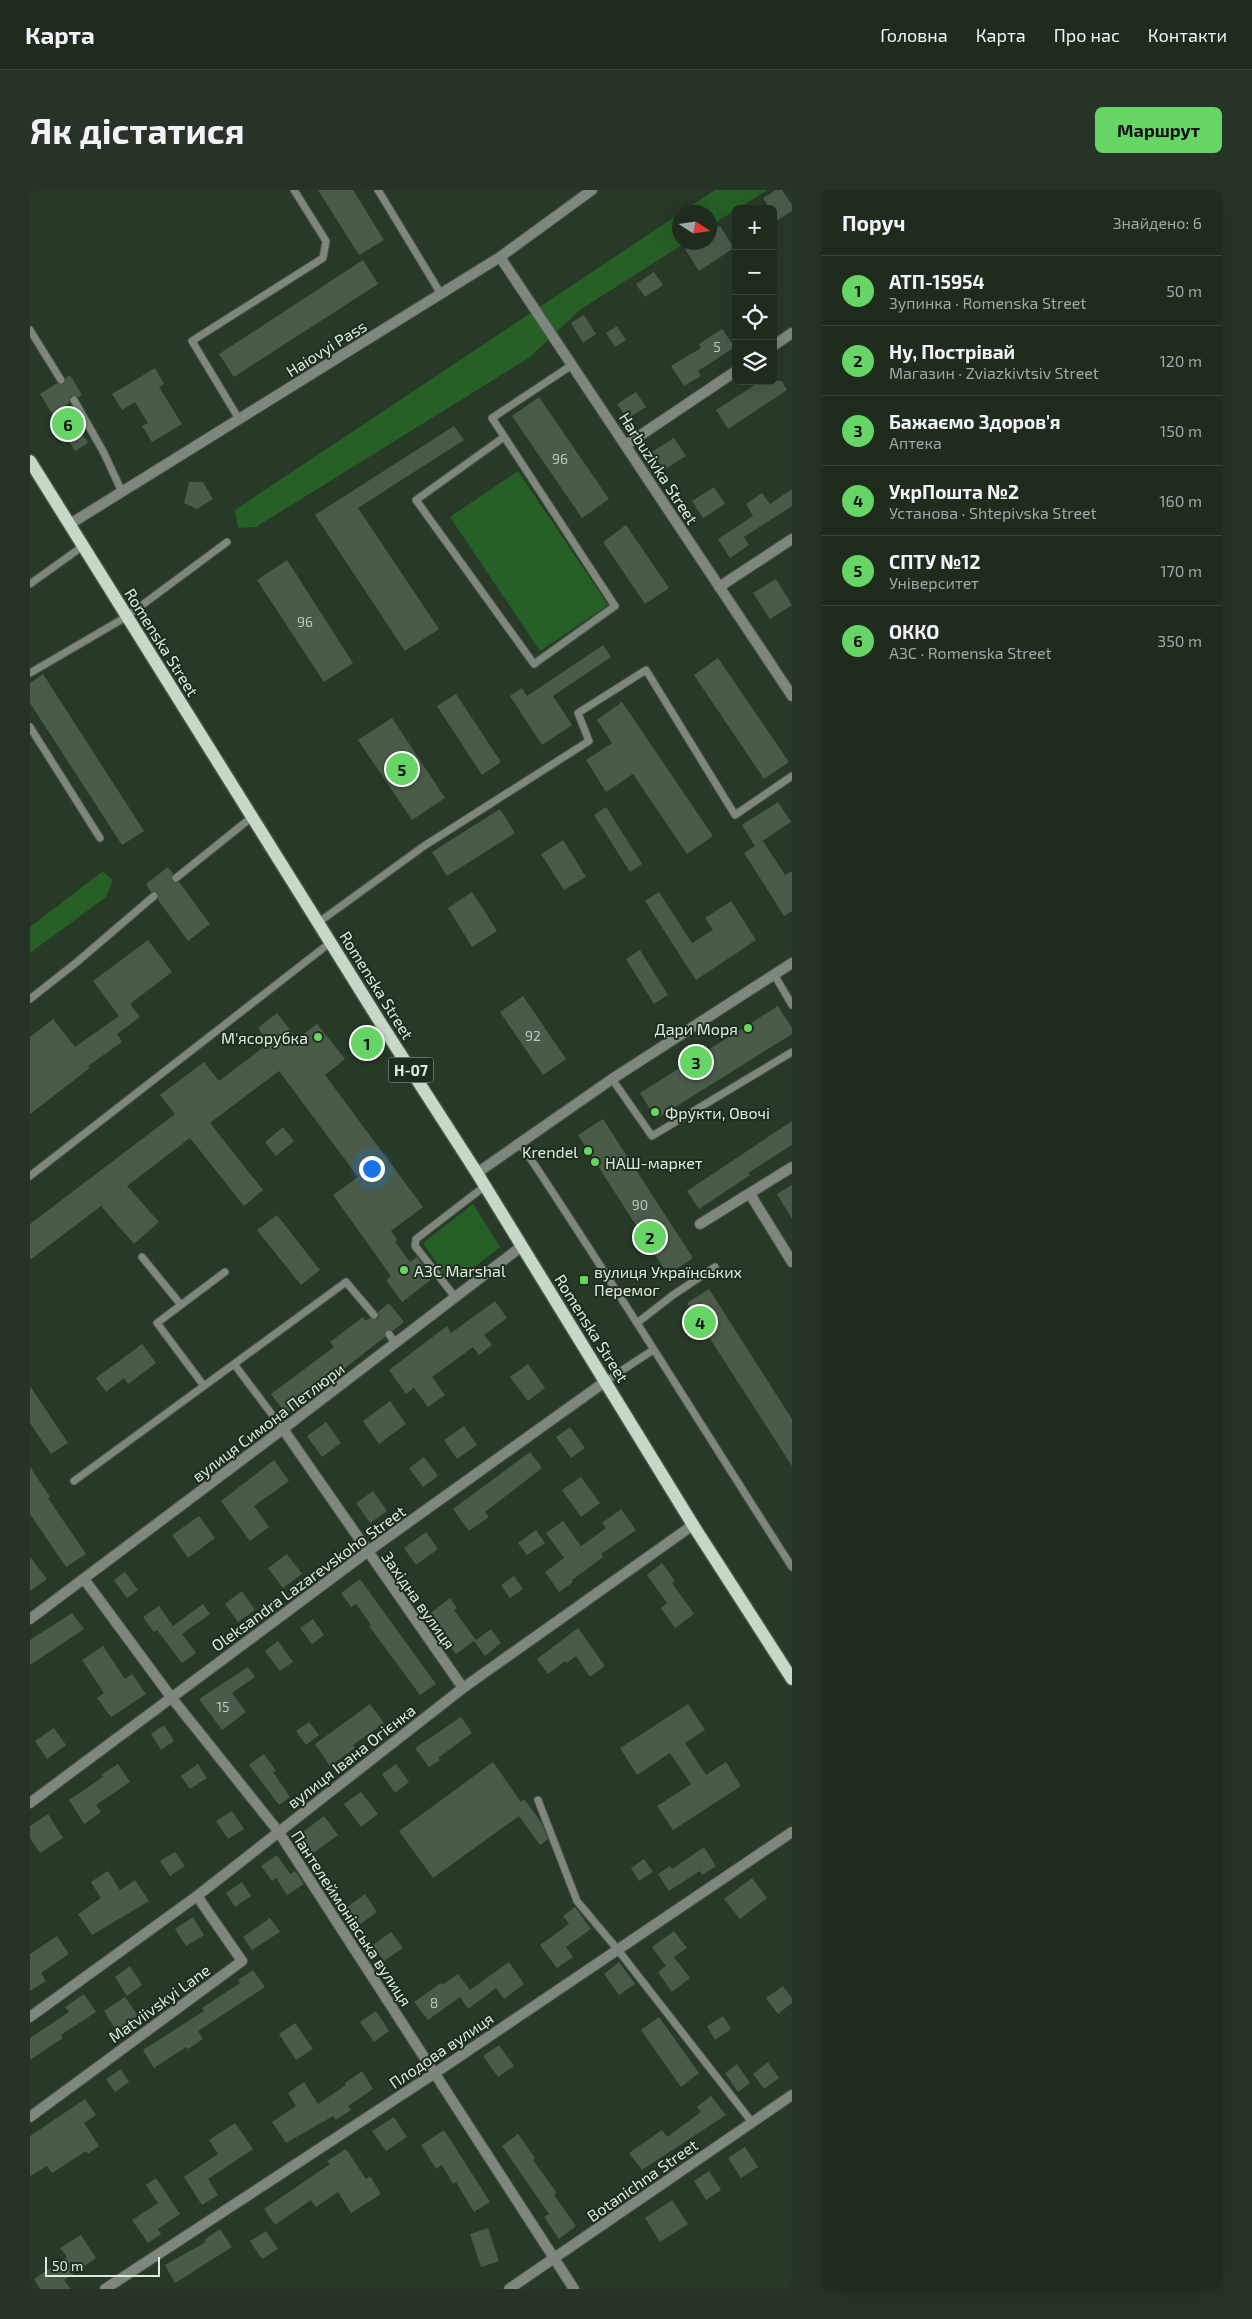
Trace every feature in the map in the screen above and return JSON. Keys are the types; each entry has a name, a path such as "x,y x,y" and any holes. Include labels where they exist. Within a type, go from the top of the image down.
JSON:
{"main road":[{"name":"Romenska Street","path":"30,461 126,617 478,1173 694,1524 792,1679"}],"street":[{"name":"Haiovyi Pass","path":"70,524 500,257 592,190"},
{"name":"Harbuzivka Street","path":"500,257 792,696"},
{"path":"777,343 792,333"},
{"path":"626,445 732,374"},
{"path":"719,587 792,539"},
{"path":"478,1173 612,1079 775,976 792,963"},
{"path":"700,1224 792,1167"},
{"path":"750,1194 792,1262"},
{"name":"вулиця Симона Петлюри","path":"30,1619 522,1246"},
{"name":"Oleksandra Lazarevskoho Street","path":"30,1803 367,1552 606,1381"},
{"name":"Західна вулиця","path":"283,1429 463,1688"},
{"name":"вулиця Івана Огієнка","path":"30,2017 197,1896 463,1688 694,1524"},
{"name":"Пантелеймонівська вулиця","path":"84,1579 171,1697 278,1831 574,2289"},
{"name":"Плодова вулиця","path":"105,2289 435,2073 792,1832"},
{"name":"Matviivskyi Lane","path":"30,2117 242,1960 197,1896"},
{"name":"Botanichna Street","path":"509,2289 555,2260 752,2121 792,2095"}],"lane":[{"path":"239,419 192,341 323,258 326,241 294,190"},
{"path":"378,190 441,294"},
{"path":"30,330 61,380"},
{"path":"504,437 416,500 534,664 615,606 492,418 572,365"},
{"path":"74,400 104,453 122,492"},
{"path":"30,673 126,617 227,542"},
{"path":"30,584 83,546"},
{"path":"319,922 424,846 589,742 578,713 646,670 736,815 792,776"},
{"path":"30,727 100,838"},
{"path":"176,878 252,817"},
{"path":"30,999 77,962 154,896"},
{"path":"30,1176 331,942"},
{"path":"775,976 792,1005"},
{"path":"612,1079 652,1136 792,1052"},
{"path":"520,1143 609,1276 653,1350 792,1567"},
{"path":"455,1297 415,1246 416,1239 485,1186"},
{"path":"142,1257 181,1305"},
{"path":"637,1323 673,1295 715,1267"},
{"path":"204,1386 157,1323 225,1272"},
{"path":"74,1481 346,1282 374,1315"},
{"path":"389,1334 395,1343"},
{"path":"606,1381 653,1350"},
{"path":"234,1364 283,1429"},
{"path":"538,1800 576,1901 618,1950 752,2121"}],"green space":[{"path":"715,190 767,190 743,205 732,205 732,212 717,222 717,205 692,205"},
{"path":"672,219 672,250 674,250 581,309 530,357 256,527 238,528 235,510"},
{"path":"518,471 608,605 540,651 450,517"},
{"path":"103,871 113,881 106,897 30,953 30,927"},
{"path":"473,1204 500,1247 459,1279 446,1277 423,1243"}],"building":[{"path":"318,190 353,190 384,240 359,255"},
{"path":"776,190 782,190 792,205 792,211 778,220 777,205 767,205 763,198"},
{"path":"720,226 732,245 732,249 699,271 686,250 717,250 717,228"},
{"path":"363,260 378,284 234,377 219,354"},
{"path":"654,272 663,285 645,297 636,284"},
{"path":"584,315 596,334 583,343 571,323"},
{"path":"617,326 626,340 615,347 606,333"},
{"path":"722,329 732,343 732,349 698,371 701,376 684,386 671,366 701,348 699,344"},
{"path":"155,368 164,384 159,387 182,424 152,442 142,426 148,423 135,402 122,410 112,394"},
{"path":"70,375 82,395 78,397 71,396 69,403 65,406 88,443 75,451 40,394 57,383 64,384 66,378"},
{"path":"777,381 782,381 787,390 728,429 716,410 755,385 777,385"},
{"path":"636,392 646,407 627,419 617,404"},
{"path":"539,397 609,499 582,518 512,416"},
{"path":"454,426 464,440 358,508 439,629 405,651 315,515"},
{"path":"674,438 686,456 664,470 652,452"},
{"path":"189,482 203,482 213,499 197,509 184,503"},
{"path":"714,487 725,504 703,518 692,501"},
{"path":"792,489 792,506 744,537 749,545 730,558 718,539 753,516 746,504 762,493 770,504"},
{"path":"626,525 669,588 645,604 603,542"},
{"path":"287,560 353,663 324,682 257,580"},
{"path":"776,579 792,605 770,619 753,593"},
{"path":"603,645 611,657 553,696 572,725 542,745 510,696 522,688 527,696"},
{"path":"718,658 789,762 764,779 694,675"},
{"path":"43,674 144,831 122,845 30,703 30,683"},
{"path":"456,694 501,762 482,775 437,706"},
{"path":"622,702 713,836 687,854 633,774 606,792 586,760 612,743 597,720"},
{"path":"392,718 445,798 412,820 358,740"},
{"path":"778,802 791,822 755,846 742,825"},
{"path":"606,807 642,864 630,872 594,815"},
{"path":"500,809 515,833 447,876 432,852"},
{"path":"563,840 586,877 564,890 541,854"},
{"path":"763,841 785,875 792,871 792,911 784,916 744,853"},
{"path":"168,867 173,874 172,881 179,882 210,924 188,941 158,900 158,893 151,892 146,884"},
{"path":"472,892 497,931 472,947 448,908"},
{"path":"659,892 692,943 713,930 705,918 731,901 756,940 696,980 645,901"},
{"path":"148,940 172,972 130,1004 140,1017 117,1034 122,1042 88,1066 90,1068 30,1114 30,1037 53,1019 75,1047 119,1016 93,981"},
{"path":"640,950 668,995 654,1004 626,959"},
{"path":"523,996 566,1059 543,1075 500,1012"},
{"path":"778,1006 792,1028 792,1034 656,1119 640,1093"},
{"path":"277,1013 297,1039 317,1024 345,1059 325,1075 423,1207 391,1231 397,1240 395,1242 410,1262 417,1257 433,1278 402,1302 386,1280 391,1276 333,1195 358,1177 279,1071 210,1123 263,1190 244,1206 190,1138 127,1186 159,1222 134,1244 101,1206 30,1260 30,1224 175,1114 160,1095 204,1062 219,1081 269,1043 258,1028"},
{"path":"603,1119 693,1258 668,1275 578,1135"},
{"path":"792,1121 792,1145 748,1173 750,1175 699,1209 687,1191"},
{"path":"283,1127 294,1141 276,1156 265,1142"},
{"path":"792,1185 792,1219 777,1194"},
{"path":"277,1215 320,1270 301,1285 257,1230"},
{"path":"709,1289 792,1419 792,1466 687,1303"},
{"path":"495,1301 507,1318 484,1335 492,1345 479,1355 473,1347 432,1377 445,1395 428,1407 414,1388 406,1394 389,1370 447,1326 451,1333"},
{"path":"389,1303 404,1322 393,1331 386,1330 385,1337 286,1414 271,1394 334,1347 330,1342 363,1317 366,1321 370,1318 377,1319 379,1316 378,1312"},
{"path":"142,1344 156,1363 128,1384 124,1378 106,1392 96,1378"},
{"path":"528,1364 545,1388 528,1401 510,1377"},
{"path":"30,1386 68,1443 51,1454 30,1423"},
{"path":"390,1401 406,1424 379,1444 363,1421"},
{"path":"326,1422 341,1443 322,1457 307,1436"},
{"path":"464,1426 477,1445 457,1459 444,1440"},
{"path":"570,1427 585,1448 571,1458 556,1437"},
{"path":"530,1452 542,1468 485,1512 489,1517 469,1531 453,1509"},
{"path":"424,1457 438,1476 423,1487 409,1468"},
{"path":"274,1460 289,1481 254,1506 269,1527 250,1541 221,1501"},
{"path":"30,1467 50,1497 48,1498 86,1554 66,1567 30,1514"},
{"path":"581,1477 600,1503 581,1517 562,1490"},
{"path":"373,1491 387,1511 370,1523 356,1503"},
{"path":"621,1509 636,1530 601,1554 603,1557 559,1592 545,1572 564,1558 546,1533 563,1521 581,1546 606,1528 602,1523"},
{"path":"199,1516 215,1538 188,1558 172,1535"},
{"path":"536,1530 545,1543 527,1555 518,1543"},
{"path":"426,1532 438,1549 416,1565 404,1548"},
{"path":"287,1554 302,1574 283,1588 268,1568"},
{"path":"30,1557 47,1579 30,1591"},
{"path":"662,1563 675,1581 672,1583 694,1614 675,1628 661,1608 667,1603 647,1575"},
{"path":"125,1572 138,1590 127,1598 114,1580"},
{"path":"514,1576 523,1589 510,1598 501,1585"},
{"path":"360,1579 436,1684 420,1695 369,1626 371,1625 356,1604 351,1607 341,1593"},
{"path":"242,1591 255,1610 238,1622 225,1604"},
{"path":"450,1598 457,1608 454,1610 476,1640 491,1629 501,1643 485,1656 474,1641 456,1654 428,1615"},
{"path":"203,1604 210,1614 182,1634 196,1653 182,1663 157,1630 154,1632 143,1617 159,1606 173,1626"},
{"path":"72,1613 84,1629 30,1665 30,1640"},
{"path":"313,1619 324,1635 312,1644 300,1628"},
{"path":"578,1628 605,1666 590,1677 576,1656 567,1663 565,1661 548,1674 537,1659"},
{"path":"278,1641 293,1662 280,1671 265,1651"},
{"path":"103,1646 125,1679 132,1674 146,1694 111,1717 97,1698 104,1693 82,1660"},
{"path":"248,1667 255,1677 232,1693 246,1712 222,1730 199,1699"},
{"path":"370,1704 384,1723 353,1745 355,1748 330,1766 315,1744"},
{"path":"688,1704 705,1730 685,1743 706,1775 726,1762 741,1786 673,1830 657,1806 691,1784 670,1753 637,1775 620,1748"},
{"path":"461,1717 472,1733 429,1767 415,1748"},
{"path":"309,1722 319,1735 306,1745 296,1731"},
{"path":"164,1725 174,1741 161,1750 151,1734"},
{"path":"54,1728 66,1745 47,1759 35,1741"},
{"path":"264,1754 276,1771 273,1772 290,1797 279,1805 249,1765"},
{"path":"493,1762 521,1802 524,1799 541,1822 548,1839 540,1845 519,1816 433,1878 399,1831"},
{"path":"118,1764 130,1782 96,1805 101,1812 84,1824 69,1800 103,1777 101,1775"},
{"path":"198,1764 207,1778 190,1789 181,1776"},
{"path":"396,1764 409,1782 395,1793 382,1774"},
{"path":"361,1792 378,1814 361,1827 344,1804"},
{"path":"232,1811 244,1829 228,1839 216,1821"},
{"path":"48,1814 63,1838 40,1853 30,1838 30,1826"},
{"path":"324,1816 338,1835 312,1854 299,1835"},
{"path":"704,1847 716,1866 702,1875 700,1871 669,1891 658,1874 670,1866 672,1869"},
{"path":"175,1852 185,1866 170,1876 160,1861"},
{"path":"277,1855 290,1874 295,1871 304,1884 287,1895 276,1878 272,1881 261,1866"},
{"path":"644,1859 653,1872 639,1881 631,1868"},
{"path":"108,1871 120,1890 135,1880 149,1901 92,1935 78,1914 101,1898 91,1882"},
{"path":"752,1878 767,1898 740,1919 724,1899"},
{"path":"242,1882 251,1896 235,1907 226,1893"},
{"path":"365,1894 377,1912 359,1925 346,1908"},
{"path":"575,1907 591,1929 566,1947 573,1957 557,1968 540,1945 569,1924 563,1916"},
{"path":"193,1917 204,1935 186,1946 175,1929"},
{"path":"270,1918 280,1932 252,1950 243,1937"},
{"path":"674,1931 687,1948 674,1957 690,1978 672,1992 658,1972 666,1966 652,1947"},
{"path":"391,1932 403,1948 384,1961 373,1945"},
{"path":"57,1936 69,1954 41,1973 46,1981 30,1991 30,1954"},
{"path":"509,1962 524,1984 504,1999 496,1988 468,2009 460,1997 428,2020 414,2002 441,1983 442,1985 458,1974 470,1990"},
{"path":"619,1962 635,1984 619,1995 604,1974"},
{"path":"130,1966 142,1985 127,1996 115,1977"},
{"path":"253,1970 265,1987 198,2031 203,2039 188,2049 186,2047 154,2068 143,2050 204,2011 202,2008 240,1983 238,1980"},
{"path":"783,1986 792,1998 792,2003 778,2014 766,1998"},
{"path":"84,1994 96,2012 61,2035 63,2038 30,2060 30,2038 69,2012 65,2007"},
{"path":"125,1997 138,2016 116,2030 104,2011"},
{"path":"376,2011 389,2031 374,2042 360,2022"},
{"path":"723,2016 731,2029 715,2040 707,2026"},
{"path":"659,2017 699,2073 681,2087 641,2030"},
{"path":"295,2023 313,2049 296,2060 279,2034"},
{"path":"499,2045 514,2066 498,2077 483,2056"},
{"path":"768,2062 779,2078 764,2089 753,2074"},
{"path":"737,2064 750,2083 738,2092 725,2073"},
{"path":"121,2069 129,2082 115,2092 106,2079"},
{"path":"362,2071 373,2089 348,2106 351,2110 336,2120 333,2116 286,2143 272,2122 296,2106 288,2093 304,2082 318,2104 346,2085 345,2083"},
{"path":"711,2096 726,2115 642,2170 629,2153 662,2130 667,2137 701,2112 697,2107"},
{"path":"85,2099 96,2115 84,2123 99,2146 88,2154 86,2151 52,2173 47,2166 30,2176 30,2136"},
{"path":"394,2117 407,2137 386,2151 372,2131"},
{"path":"235,2123 253,2149 208,2179 218,2195 202,2205 184,2177 218,2154 209,2140"},
{"path":"444,2130 490,2202 474,2212 456,2182 453,2184 442,2165 436,2169 421,2145"},
{"path":"518,2134 535,2158 533,2160 557,2193 554,2195 576,2226 559,2239 544,2217 549,2214 502,2146"},
{"path":"745,2147 758,2167 741,2178 728,2158"},
{"path":"346,2149 366,2179 370,2176 381,2194 351,2213 338,2192 316,2207 311,2200 275,2225 264,2209 330,2164 327,2161"},
{"path":"709,2171 721,2190 706,2200 694,2181"},
{"path":"156,2178 180,2214 158,2229 161,2234 148,2243 132,2220 158,2203 146,2185"},
{"path":"672,2200 688,2224 660,2242 645,2218"},
{"path":"488,2228 499,2261 481,2267 470,2234"},
{"path":"220,2229 232,2247 175,2283 165,2265 206,2242 204,2240"},
{"path":"266,2231 278,2249 262,2259 250,2241"},
{"path":"81,2235 96,2258 64,2280 71,2289 40,2289 34,2279 67,2257 60,2248"}],"place":[{"name":"ОККО","path":"68,424"},
{"name":"СПТУ №12","path":"402,769"},
{"name":"Дари Моря","path":"748,1028"},
{"name":"М'ясорубка","path":"318,1037"},
{"name":"АТП-15954","path":"367,1043"},
{"name":"Бажаємо Здоров'я","path":"696,1062"},
{"name":"Фрукти, Овочі","path":"655,1112"},
{"name":"Krendel","path":"588,1151"},
{"name":"НАШ-маркет","path":"595,1162"},
{"name":"Ну, Пострівай","path":"650,1237"},
{"name":"АЗС Marshal","path":"404,1270"},
{"name":"вулиця Українських Перемог","path":"584,1280"},
{"name":"УкрПошта №2","path":"700,1322"}]}
